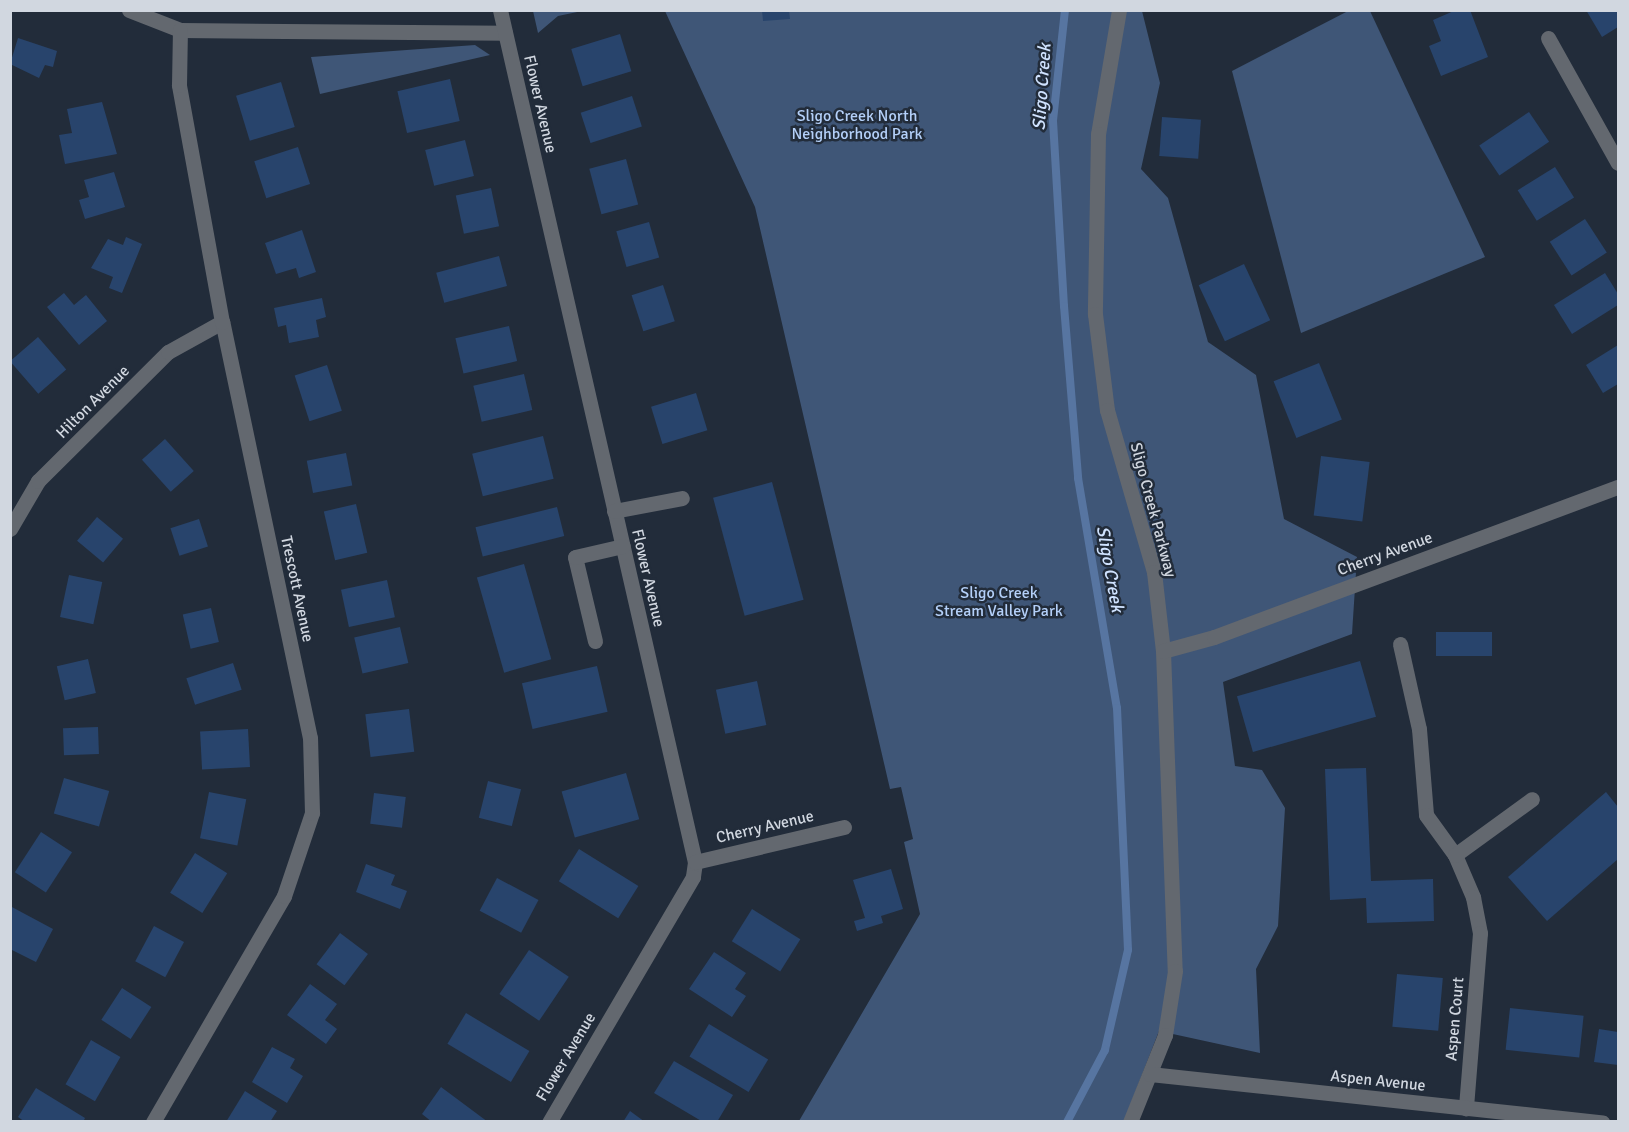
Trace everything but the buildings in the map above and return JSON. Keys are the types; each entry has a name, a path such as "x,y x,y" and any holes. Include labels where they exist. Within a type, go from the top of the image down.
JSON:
{"street":[{"path":"129,10 180,30 505,33"},
{"name":"Flower Avenue","path":"500,10 695,862 693,877 549,1122"},
{"name":"Sligo Creek Parkway","path":"1119,10 1098,134 1095,314 1107,410 1154,572 1163,651 1175,971 1165,1035 1130,1122"},
{"name":"Trescott Avenue","path":"153,1122 284,896 312,813 310,738 222,322 179,85 180,30"},
{"path":"1548,38 1618,163"},
{"name":"Hilton Avenue","path":"10,529 38,482 168,352 222,322"},
{"name":"Cherry Avenue","path":"1163,651 1214,637 1618,487"},
{"path":"614,511 682,498"},
{"path":"595,641 575,557 623,546"},
{"name":"Aspen Court","path":"1400,644 1419,729 1426,815 1455,855 1473,897 1480,933 1466,1108"},
{"path":"1455,855 1532,799"},
{"name":"Cherry Avenue","path":"695,862 844,827"},
{"name":"Aspen Avenue","path":"1150,1074 1602,1122"}],"green space":[{"path":"533,10 582,11 558,16 538,33"},
{"path":"1350,10 1370,11 1485,257 1301,333 1232,71"},
{"path":"665,11 1142,11 1160,83 1141,169 1168,198 1208,342 1256,375 1284,519 1357,557 1352,634 1223,682 1235,766 1262,770 1285,808 1278,926 1256,969 1260,1053 1159,1031 1124,1121 799,1121 920,914 904,842 913,839 901,787 890,789 755,207"},
{"path":"475,45 490,55 320,94 311,57"}],"waterway":[{"name":"Sligo Creek","path":"1065,10 1053,121 1064,306 1078,478 1117,708 1128,950 1105,1050 1067,1122"}],"park label":[{"name":"Sligo Creek North Neighborhood Park","path":"857,125"},
{"name":"Sligo Creek Stream Valley Park","path":"999,602"}]}
